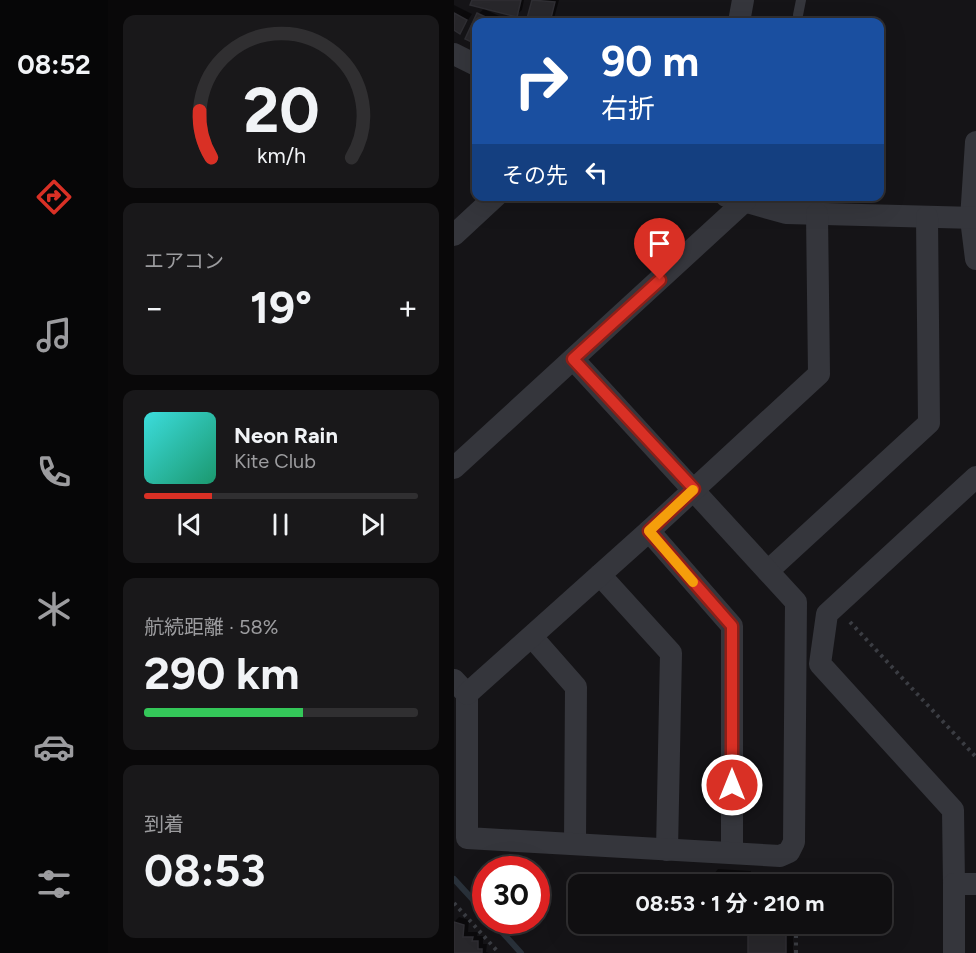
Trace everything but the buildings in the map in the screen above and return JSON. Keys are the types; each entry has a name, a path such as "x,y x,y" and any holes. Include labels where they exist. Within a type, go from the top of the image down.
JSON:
{"street":[{"path":"740,18 743,0"},
{"path":"454,54 472,63"},
{"path":"976,142 973,218 976,259"},
{"path":"454,235 491,201"},
{"path":"454,468 573,359 734,201"},
{"path":"743,201 786,213 973,218"},
{"path":"573,359 694,489 796,602 794,842 789,852 780,856 460,838 461,687 532,637 649,531 694,489 818,374 817,214"},
{"path":"768,571 929,423 927,217"},
{"path":"954,953 965,884 953,810 820,664 827,614 976,477"},
{"path":"649,531 732,626 732,853"},
{"path":"600,575 671,652 667,850"},
{"path":"532,637 577,687 575,844"}],"lane":[{"path":"798,15 801,0"}],"path":[{"path":"835,606 976,758"},
{"path":"454,903 499,953"},
{"path":"796,934 796,953"}],"waterway":[{"path":"454,879 472,899"},
{"path":"504,934 521,953"}],"slow traffic":[{"path":"693,490 649,531 693,582"}],"route":[{"path":"660,280 573,359 694,489 649,531 732,626 732,785"}]}
